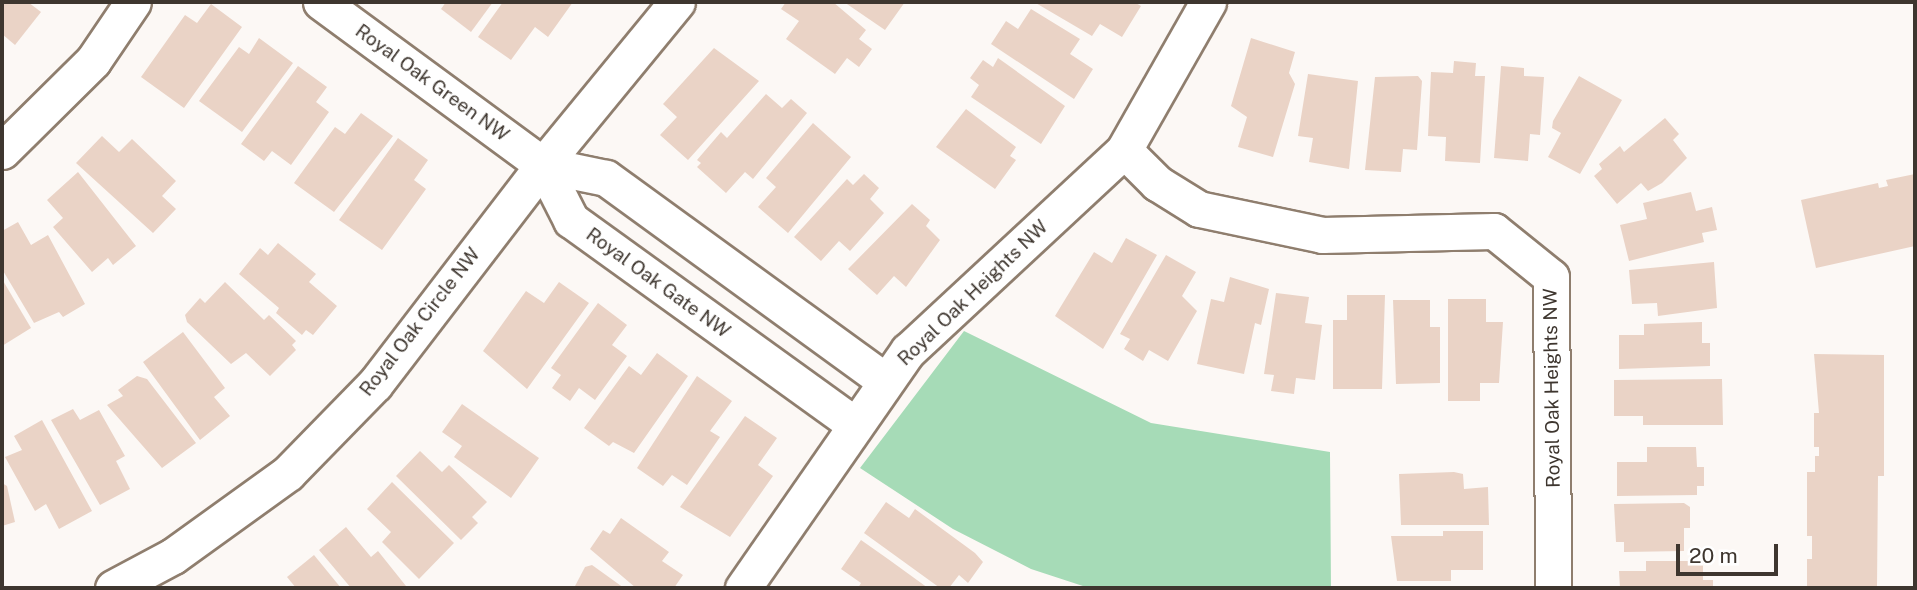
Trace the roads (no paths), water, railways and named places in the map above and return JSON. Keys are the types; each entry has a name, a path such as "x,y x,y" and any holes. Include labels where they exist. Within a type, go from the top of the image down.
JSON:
{"street":[{"path":"2,151 93,61 133,2"},
{"name":"Royal Oak Green NW","path":"321,2 543,165"},
{"name":"Royal Oak Circle NW","path":"113,588 173,556 288,473 375,384 543,165 677,2"},
{"name":"Royal Oak Heights NW","path":"743,588 884,380 908,351 1124,150 1208,2"},
{"name":"Royal Oak Heights NW","path":"1124,150 1157,183 1199,209 1322,235 1494,231 1551,277 1553,588"},
{"path":"543,165 606,178 884,380"},
{"name":"Royal Oak Gate NW","path":"543,165 572,220 854,424"}]}
